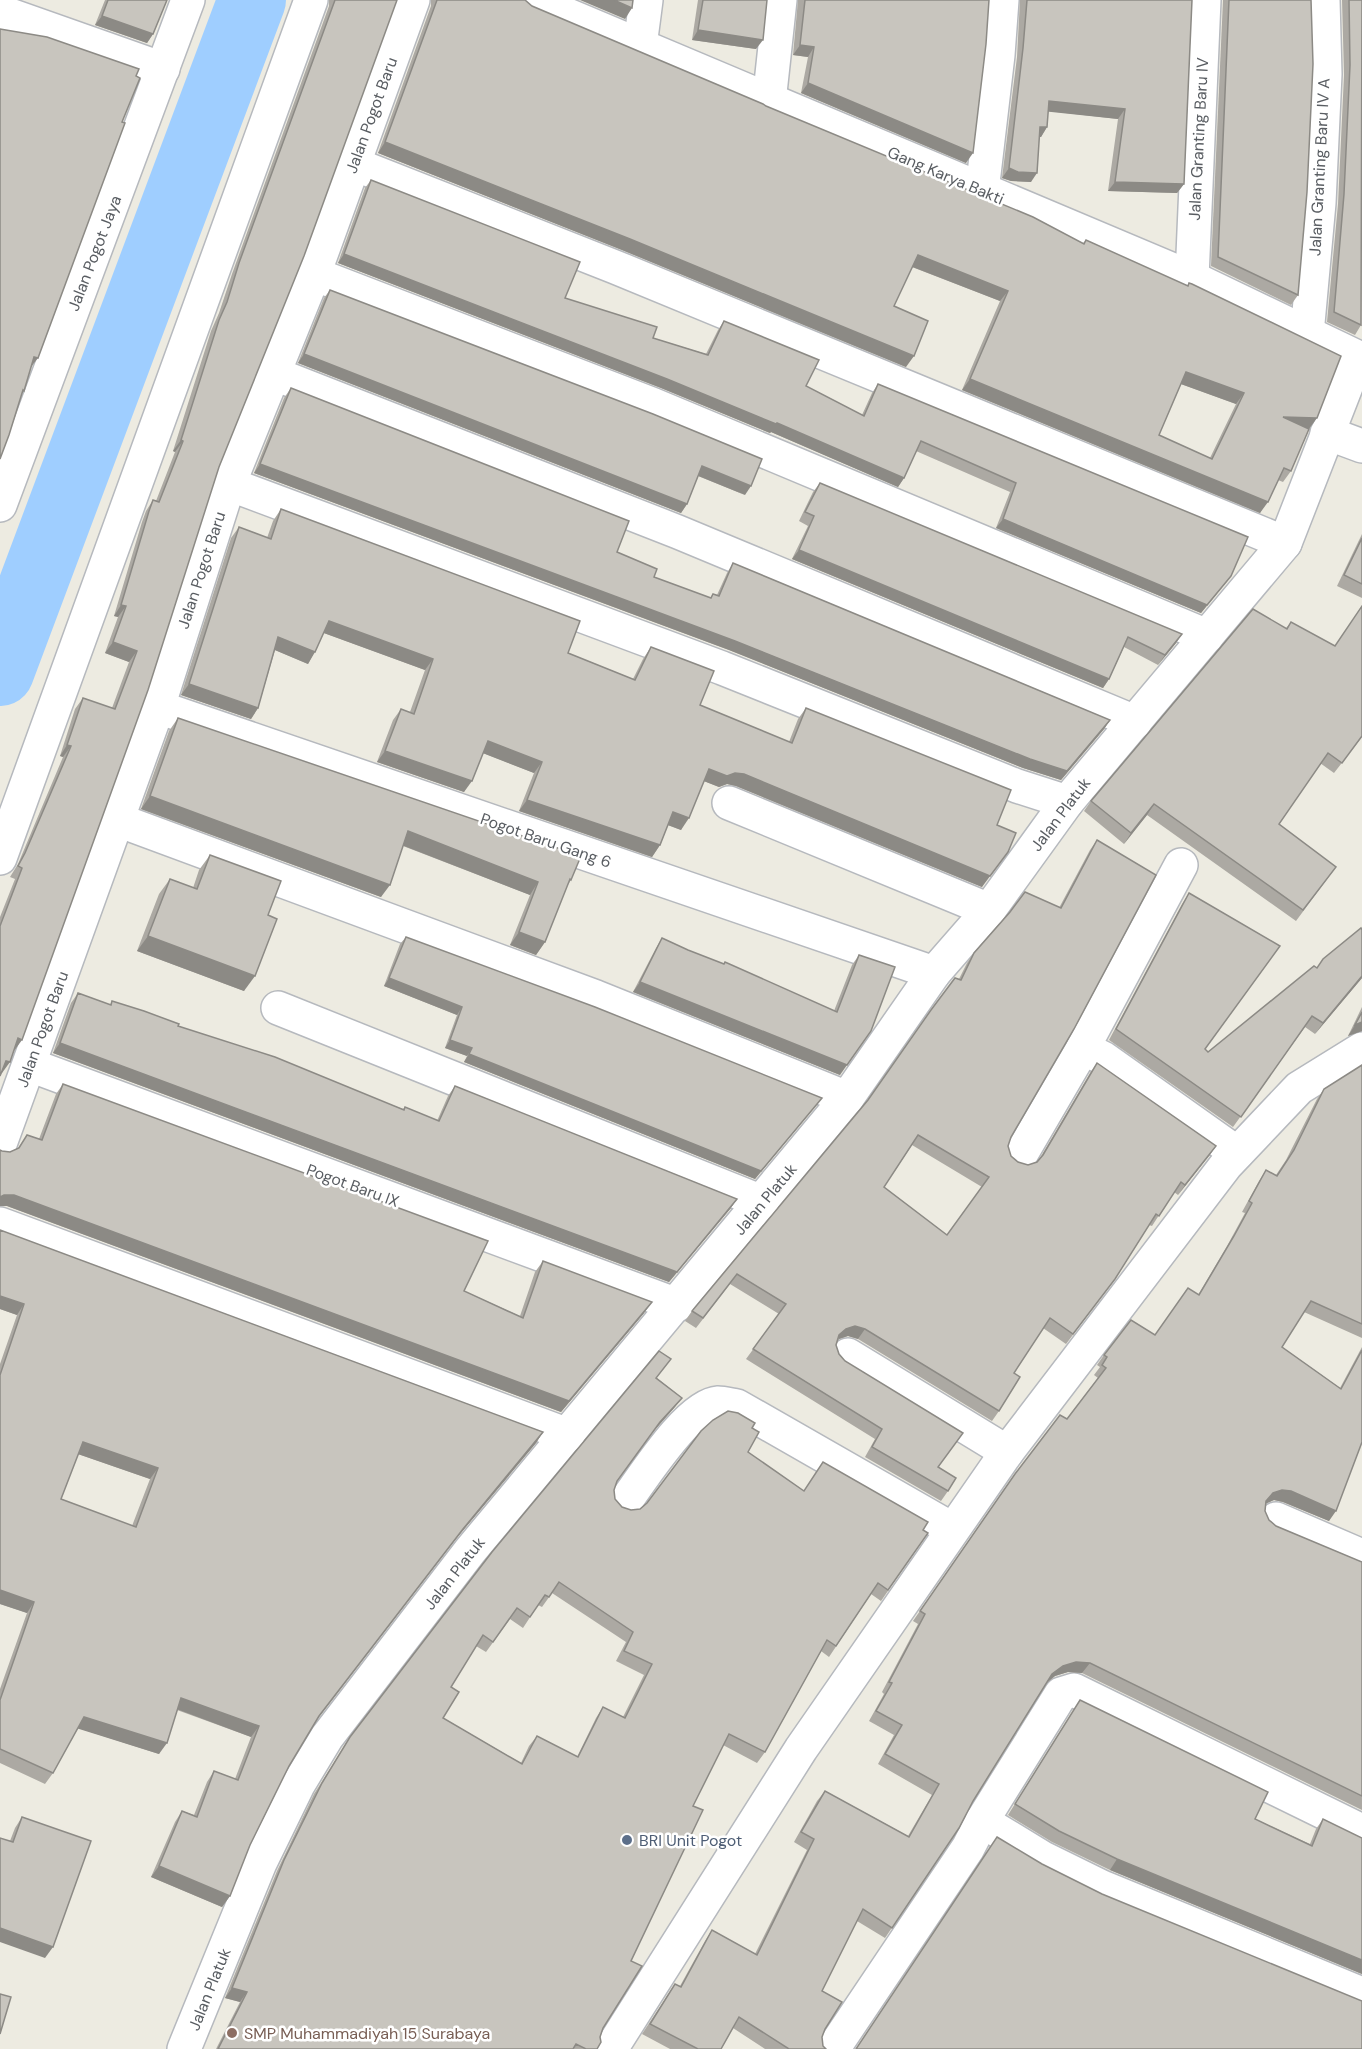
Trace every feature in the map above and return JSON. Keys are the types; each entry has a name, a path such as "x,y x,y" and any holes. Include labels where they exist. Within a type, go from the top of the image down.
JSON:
{"street":[{"name":"Jalan Pogot Jaya","path":"0,505 188,0"},
{"path":"0,858 311,0"},
{"name":"Jalan Pogot Baru","path":"0,1144 158,707 229,484 314,273 413,0"},
{"name":"Gang Karya Bakti","path":"532,0 769,102 1192,278 1356,358"},
{"path":"640,46 646,0"},
{"path":"769,102 780,0"},
{"path":"982,190 1002,0"},
{"name":"Jalan Granting Baru IV","path":"1192,278 1204,0"},
{"name":"Jalan Granting Baru IV A","path":"1307,334 1320,179 1325,74 1323,0"},
{"path":"8,11 163,69"},
{"path":"354,164 615,267 1285,543"},
{"path":"314,273 654,405 1207,636"},
{"name":"Jalan Platuk","path":"184,2049 260,1863 298,1785 327,1737 470,1551 847,1098 934,973 990,909 1067,802 1285,543 1355,366 1356,358"},
{"path":"275,374 678,532 1135,722"},
{"path":"1327,433 1362,446"},
{"path":"229,484 722,668 1017,786 1067,802"},
{"name":"Pogot Baru Gang 6","path":"158,707 934,973"},
{"path":"729,803 990,909"},
{"path":"118,820 596,997 847,1098"},
{"path":"1020,1156 1083,1048 1181,865"},
{"path":"278,1008 762,1202"},
{"path":"1083,1048 1103,1058 1237,1153"},
{"path":"611,2049 801,1749 1007,1452 1226,1165 1299,1088 1362,1049"},
{"name":"Pogot Baru IX","path":"30,1065 677,1305"},
{"path":"0,1224 568,1435"},
{"path":"848,1355 1007,1452"},
{"path":"625,1502 688,1420 701,1409 717,1403 736,1406 952,1530"},
{"path":"1276,1519 1362,1556"},
{"path":"833,2049 968,1848 982,1821 1061,1694 1074,1689 1362,1831"},
{"path":"982,1821 1043,1858 1102,1887 1362,1994"}],"building":[{"path":"108,0 167,0 153,34 102,16"},
{"path":"335,0 397,0 304,256 219,467 148,690 22,1040 18,1038 10,1062 6,1061 0,1076 0,926 22,868 18,866 71,746 67,745 83,698 115,709 137,651 113,642 126,606 121,605 149,511 153,500 159,502 183,441 181,440 219,320"},
{"path":"437,0 525,0 532,6 766,106 1033,217 1084,244 1086,240 1188,286 1189,283 1192,284 1341,356 1317,418 1283,417 1309,429 1291,471 1284,468 1268,502 970,379 1008,291 918,255 894,306 928,321 914,356 630,239 385,142","holes":["1186,372 1244,393 1212,459 1159,435"]},
{"path":"614,0 633,0 632,8"},
{"path":"703,0 767,0 763,40 698,30"},
{"path":"805,0 989,0 973,153 808,83 814,47 800,45"},
{"path":"1027,0 1192,0 1184,184 1115,182 1125,109 1049,101 1047,127 1040,127 1037,173 1018,172 1009,168"},
{"path":"1229,0 1311,0 1313,64 1307,192 1298,295 1218,257"},
{"path":"1349,0 1362,0 1361,325 1334,312 1344,194 1350,65"},
{"path":"0,29 47,37 139,69 136,76 140,78 122,122 125,123 38,358 34,357 0,459"},
{"path":"371,180 580,262 565,298 657,327 653,338 708,355 724,321 819,360 806,386 864,416 878,384 1248,537 1231,576 1207,605 1003,519 1016,483 921,441 904,478 667,379 344,254"},
{"path":"330,290 653,414 762,459 751,486 702,466 687,504 304,354"},
{"path":"291,388 629,521 617,552 657,569 654,577 711,598 713,594 719,596 733,563 1110,720 1067,771 1030,759 735,641 260,464"},
{"path":"820,483 1182,634 1165,655 1128,637 1109,679 799,550 814,516 805,512"},
{"path":"281,509 580,621 568,653 635,680 651,647 714,671 700,705 792,743 806,708 1011,790 997,825 1016,833 1008,852 990,876 744,774 735,773 727,776 709,769 689,818 673,812 660,845 527,800 542,762 488,741 472,781 385,751 401,709 414,714 433,659 329,621 315,652 278,637 258,708 189,684 239,527 271,539"},
{"path":"1362,538 1362,584 1344,575"},
{"path":"1362,606 1362,736 1342,763 1328,753 1279,824 1336,867 1303,910 1154,804 1131,833 1091,801 1253,609 1287,629 1291,622 1335,646"},
{"path":"178,718 581,856 545,942 519,932 538,882 408,831 390,885 150,796"},
{"path":"1097,840 1156,875 1074,1029 1011,1137 1008,1146 1011,1156 1018,1162 1028,1165 1037,1162 1097,1063 1216,1146 1185,1185 1181,1182 1159,1216 1156,1214 1115,1279 1073,1334 1050,1318 1014,1373 1020,1377 999,1411 865,1329 855,1326 839,1335 836,1345 845,1361 963,1433 938,1467 956,1478 948,1491 872,1447 882,1429 753,1349 786,1304 737,1274 703,1318 692,1311 868,1100 955,978 961,980 974,953 1025,892 1061,908","holes":["918,1135 989,1177 947,1235 884,1187"]},
{"path":"210,855 281,881 268,915 277,919 255,976 148,936 170,879 197,889"},
{"path":"1189,893 1280,946 1205,1049 1208,1052 1314,966 1317,968 1323,959 1361,928 1362,930 1362,976 1323,1023 1312,1016 1241,1117 1116,1029"},
{"path":"406,937 595,1007 822,1098 761,1171 469,1054 472,1048 450,1040 462,1007 389,978"},
{"path":"662,938 724,964 725,962 837,1012 859,955 895,967 871,1031 847,1065 640,982"},
{"path":"78,993 111,1005 112,1001 144,1011 179,1024 178,1026 275,1057 404,1110 405,1107 439,1121 455,1086 737,1199 677,1272 60,1043"},
{"path":"1362,1012 1362,1022 1355,1025"},
{"path":"1362,1065 1362,1324 1311,1301 1282,1347 1341,1389 1362,1350 1362,1442 1336,1511 1291,1491 1282,1490 1273,1493 1266,1501 1265,1511 1269,1520 1276,1526 1362,1562 1362,1796 1090,1663 1076,1662 1063,1666 1052,1674 973,1801 959,1828 892,1928 863,1909 822,1991 842,2002 822,2037 823,2046 826,2049 789,2049 739,2017 721,2049 698,2049 650,2024 675,1984 681,1987 712,1930 757,1955 814,1839 801,1832 825,1791 909,1837 939,1784 885,1754 902,1725 876,1711 925,1614 920,1611 1015,1474 1060,1415 1067,1419 1106,1368 1102,1365 1107,1357 1104,1355 1131,1320 1155,1335 1188,1288 1199,1295 1252,1203 1249,1201 1266,1170 1277,1176 1294,1150 1324,1089"},
{"path":"63,1084 488,1241 464,1291 523,1318 543,1261 652,1302 569,1401 14,1195 0,1197 0,1150 10,1152 19,1148 27,1135 42,1140"},
{"path":"0,1230 543,1432 463,1529 319,1716 289,1766 250,1845 230,1896 159,1866 182,1811 197,1817 214,1771 238,1780 259,1726 181,1698 167,1743 84,1717 53,1773 0,1749 0,1700 34,1602 0,1590 0,1375 24,1304 0,1296","holes":["83,1442 158,1468 136,1527 61,1499"]},
{"path":"659,1351 671,1359 656,1378 682,1398 660,1422 617,1481 614,1490 615,1499 622,1507 631,1510 640,1509 647,1503 701,1431 728,1411 738,1413 755,1423 752,1428 759,1432 748,1452 804,1491 823,1462 928,1522 923,1530 928,1533 888,1590 878,1583 836,1646 827,1640 765,1752 729,1734 693,1806 703,1810 631,1961 642,1966 603,2028 601,2042 597,2049 586,2049 576,2044 573,2049 218,2049 247,1992 232,1988 284,1860 322,1783 350,1737 492,1552","holes":["559,1582 633,1632 624,1651 652,1664 625,1718 603,1707 578,1757 537,1736 522,1764 443,1718 459,1692 451,1687 483,1635 493,1642 517,1608 530,1617 545,1595 549,1597"]},
{"path":"1080,1700 1268,1792 1255,1819 1312,1846 1323,1819 1362,1838 1362,1960 1117,1859 1059,1831 1015,1804"},
{"path":"22,1817 91,1841 53,1947 0,1928 0,1838 13,1842"},
{"path":"997,1837 1042,1864 1102,1894 1362,2001 1362,2049 856,2049"},
{"path":"0,1994 11,1997 0,2034"}],"waterway":[{"path":"0,672 252,0"}],"place":[{"name":"BRI Unit Pogot","path":"627,1840"},
{"name":"SMP Muhammadiyah 15 Surabaya","path":"232,2033"}]}
